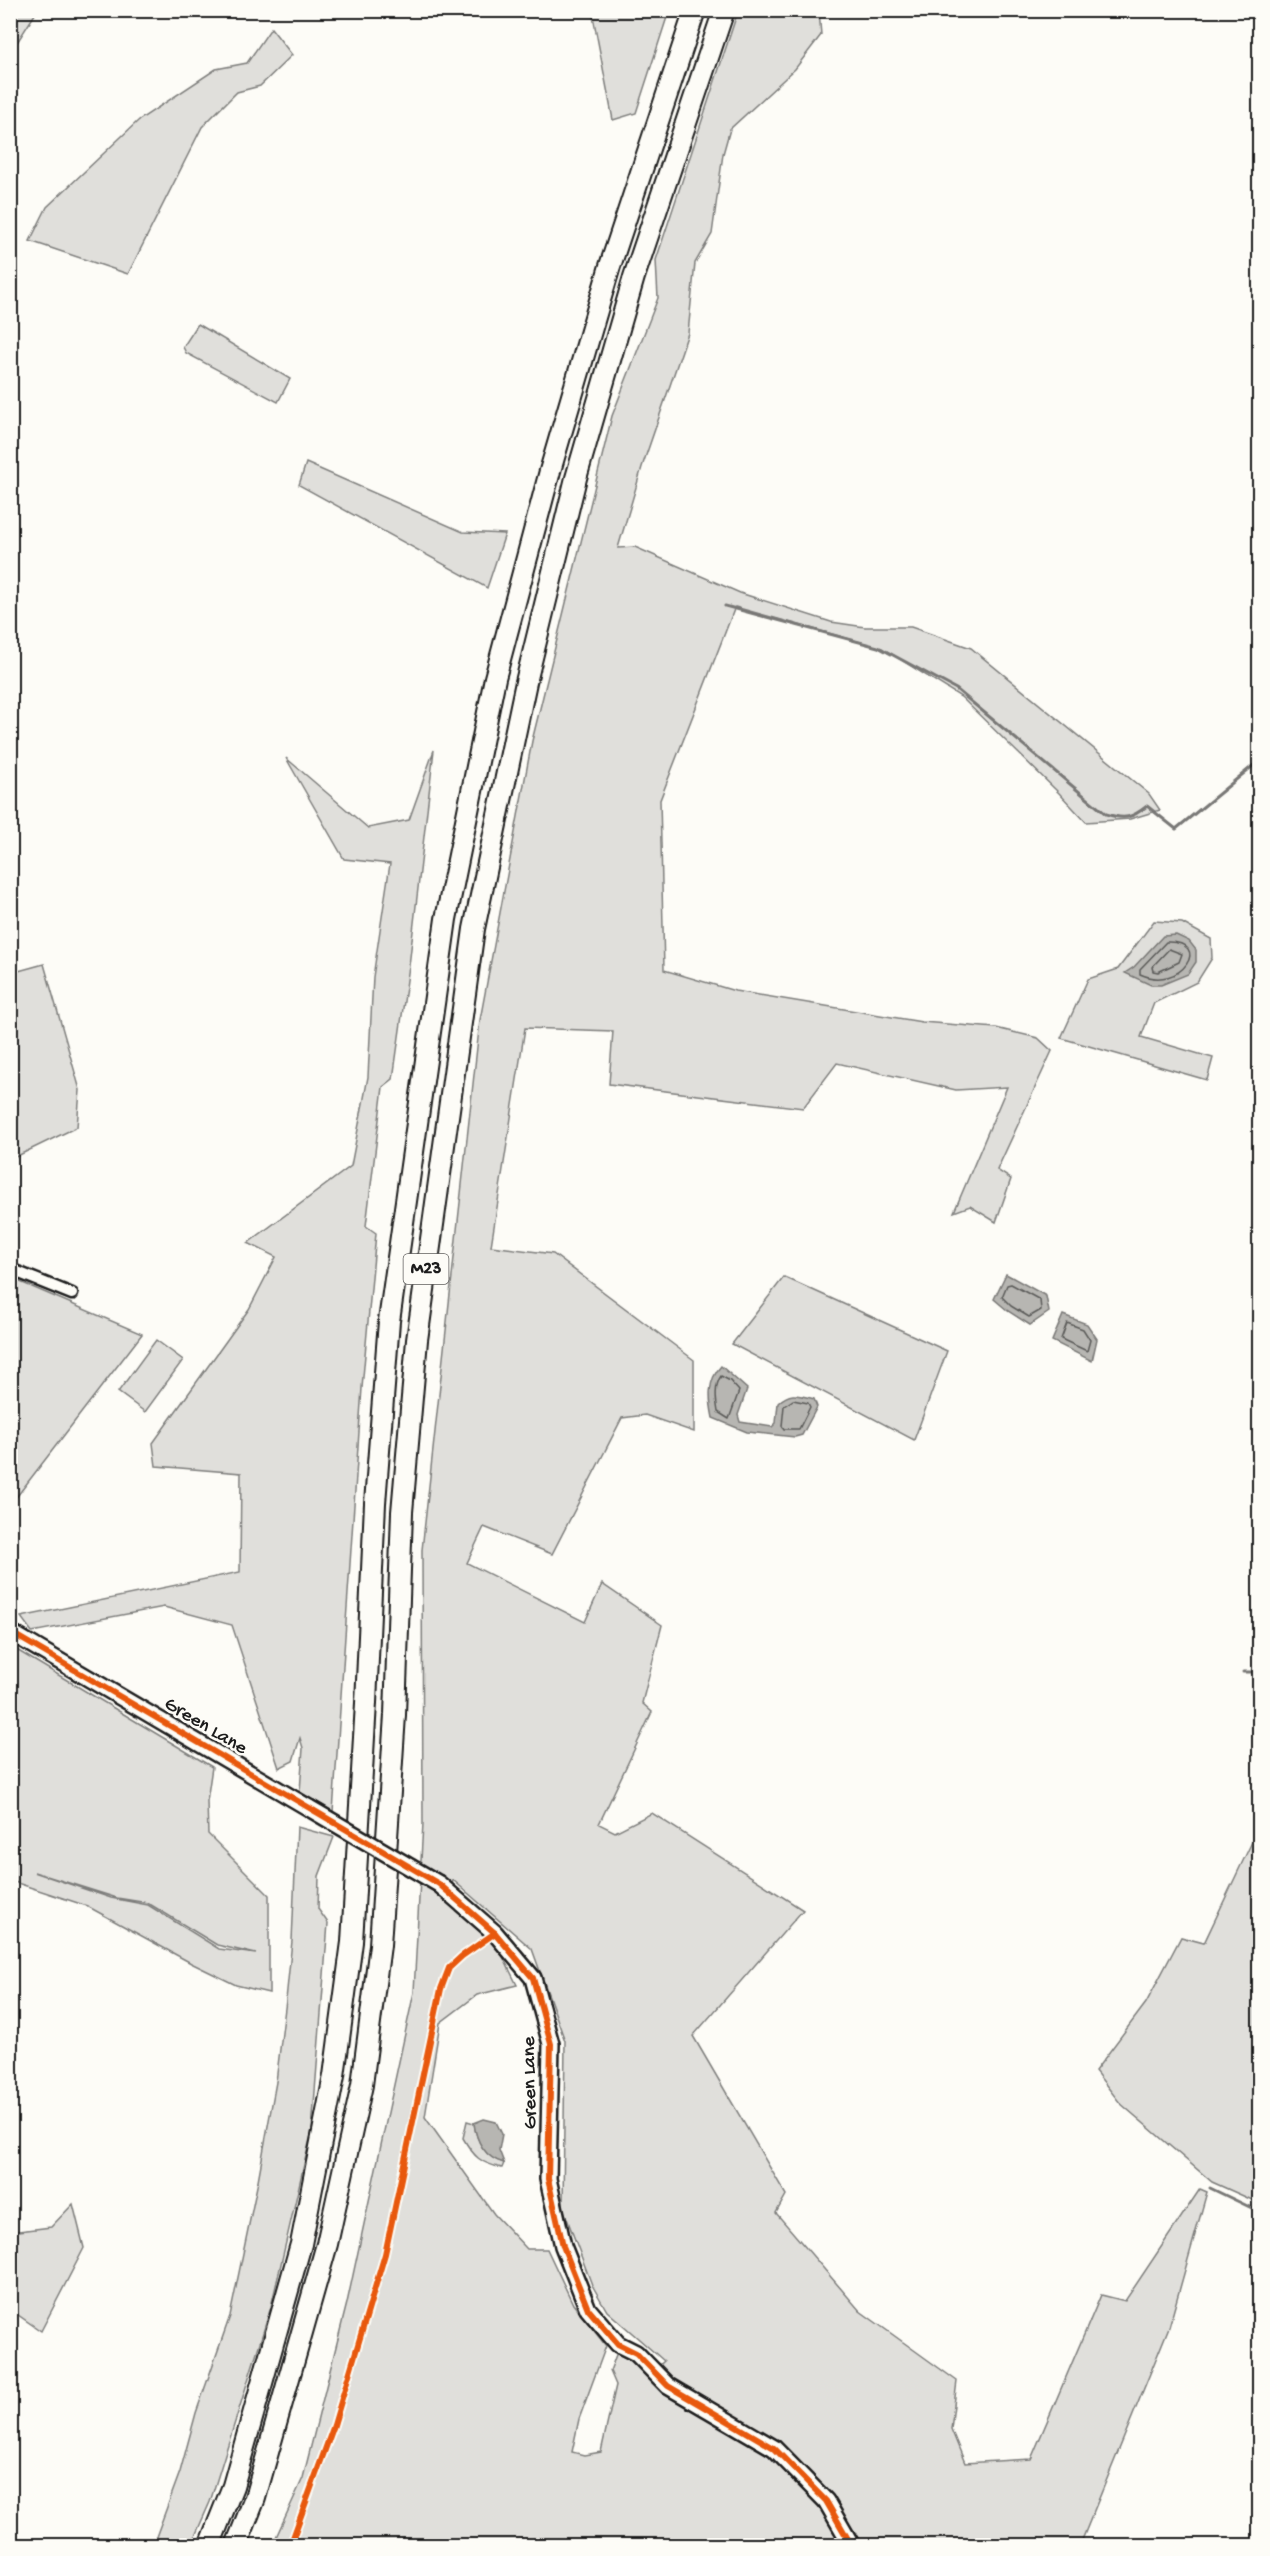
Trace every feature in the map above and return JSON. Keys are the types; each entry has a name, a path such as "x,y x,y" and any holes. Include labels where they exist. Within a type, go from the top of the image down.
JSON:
{"highway":[{"name":"M23","path":"209,2546 233,2486 301,2244 334,2076 352,1942 375,1503 389,1321 446,919 495,678 550,471 610,266 695,10"},
{"name":"M23","path":"236,2546 255,2498 327,2244 362,2085 380,1945 395,1715 402,1512 417,1340 474,929 526,682 576,478 634,277 724,10"}],"street":[{"path":"10,1269 72,1294"},
{"name":"Green Lane","path":"10,1632 439,1884 495,1933 533,1978 551,2044 548,2179 563,2246 588,2309 618,2344 636,2353 668,2386 774,2448 826,2501 852,2546"}],"shaded area":[{"path":"10,11 37,11 11,52"},
{"path":"592,11 669,11 636,113 613,120"},
{"path":"738,11 819,11 821,35 795,69 730,129 723,154 712,234 695,263 688,333 642,467 618,548 635,547 740,593 831,622 865,627 911,627 971,648 1149,794 1160,810 1130,819 1086,822 961,697 882,648 735,607 660,800 664,970 735,991 922,1022 996,1028 1038,1038 1052,1051 997,1170 1011,1179 996,1222 970,1206 954,1212 1007,1087 956,1090 837,1063 803,1108 609,1084 613,1031 525,1028 491,1246 553,1254 694,1360 694,1432 645,1415 622,1418 552,1554 484,1527 467,1563 585,1622 602,1584 662,1625 642,1703 652,1712 599,1824 615,1832 652,1813 803,1910 693,2036 786,2195 776,2213 860,2311 957,2381 951,2429 965,2463 1031,2459 1101,2295 1125,2301 1200,2189 1207,2192 1169,2327 1080,2545 272,2546 303,2478 347,2303 414,1992 423,1823 422,1550 480,1020 532,741 612,416 658,298 656,260","holes":["453,1880 532,1949 565,2041 563,2208 592,2285 607,2311 664,2361 650,2374 617,2352 610,2371 616,2385 601,2452 584,2455 572,2452 579,2419 606,2346 573,2304 547,2249 527,2249 494,2214 425,2117 440,2023 477,1995 517,1985 502,1955 486,1934 449,1902"]},
{"path":"271,28 292,55 260,86 237,92 202,127 128,274 30,241 47,207 139,120 216,69 247,63"},
{"path":"198,324 290,379 278,402 186,353 183,347"},
{"path":"306,463 463,532 505,534 487,588 299,485"},
{"path":"434,750 409,966 393,1079 383,1087 366,1226 376,1233 362,1388 333,1812 300,1792 303,1748 300,1738 293,1761 279,1768 232,1625 164,1607 32,1632 21,1617 240,1572 241,1473 156,1466 153,1443 249,1309 276,1257 248,1243 351,1166 368,1077 373,977 390,864 344,859 286,758 368,828 409,820"},
{"path":"1154,921 1182,923 1211,939 1212,958 1197,982 1154,1003 1141,1037 1213,1058 1207,1080 1061,1038 1088,979 1118,969"},
{"path":"44,964 80,1090 77,1127 11,1159 11,973"},
{"path":"784,1277 947,1351 914,1440 732,1344"},
{"path":"11,1278 142,1334 11,1504"},
{"path":"156,1340 183,1360 145,1412 118,1392"},
{"path":"10,1646 212,1767 207,1801 208,1834 269,1895 269,1993 236,1985 87,1906 11,1881","holes":["34,1872 117,1898 148,1903 217,1945 256,1954 219,1949 148,1905 111,1898"]},
{"path":"297,1827 334,1837 319,1876 318,1909 328,1923 312,2130 271,2307 210,2502 191,2545 153,2545 180,2472 196,2413 230,2316 257,2186 276,2082 286,2000 292,1941"},
{"path":"1259,1831 1259,2203 1212,2182 1120,2103 1095,2071 1146,2003 1181,1937 1204,1943"},
{"path":"467,2121 474,2123 479,2142 487,2153 497,2161 504,2163 502,2168 488,2164 471,2150 463,2138"},
{"path":"73,2204 84,2248 41,2331 11,2310 11,2232 51,2227"}],"water":[{"path":"1176,935 1189,941 1196,950 1196,962 1188,974 1161,985 1151,985 1125,973 1134,967 1163,936"},
{"path":"1006,1274 1046,1296 1049,1312 1030,1325 994,1299"},
{"path":"1063,1315 1087,1324 1097,1339 1092,1361 1052,1341"},
{"path":"721,1366 747,1389 738,1415 740,1422 772,1427 776,1423 778,1403 783,1399 795,1395 814,1399 817,1407 802,1435 795,1437 747,1432 713,1418 711,1384"},
{"path":"484,2119 496,2122 502,2134 499,2150 504,2163 497,2161 487,2153 479,2142 474,2123"}],"waterway":[{"path":"725,606 878,647 956,689 1106,814 1128,817 1147,806 1176,829 1260,760"},
{"path":"1243,1672 1260,1672"},
{"path":"1210,2188 1260,2212"}],"cycle path":[{"path":"10,1632 439,1884 495,1933 533,1978 551,2044 548,2179 563,2246 588,2309 618,2344 636,2353 668,2386 774,2448 826,2501 852,2546"},
{"path":"290,2546 334,2425 385,2254 441,1989 449,1968 495,1933"}]}
